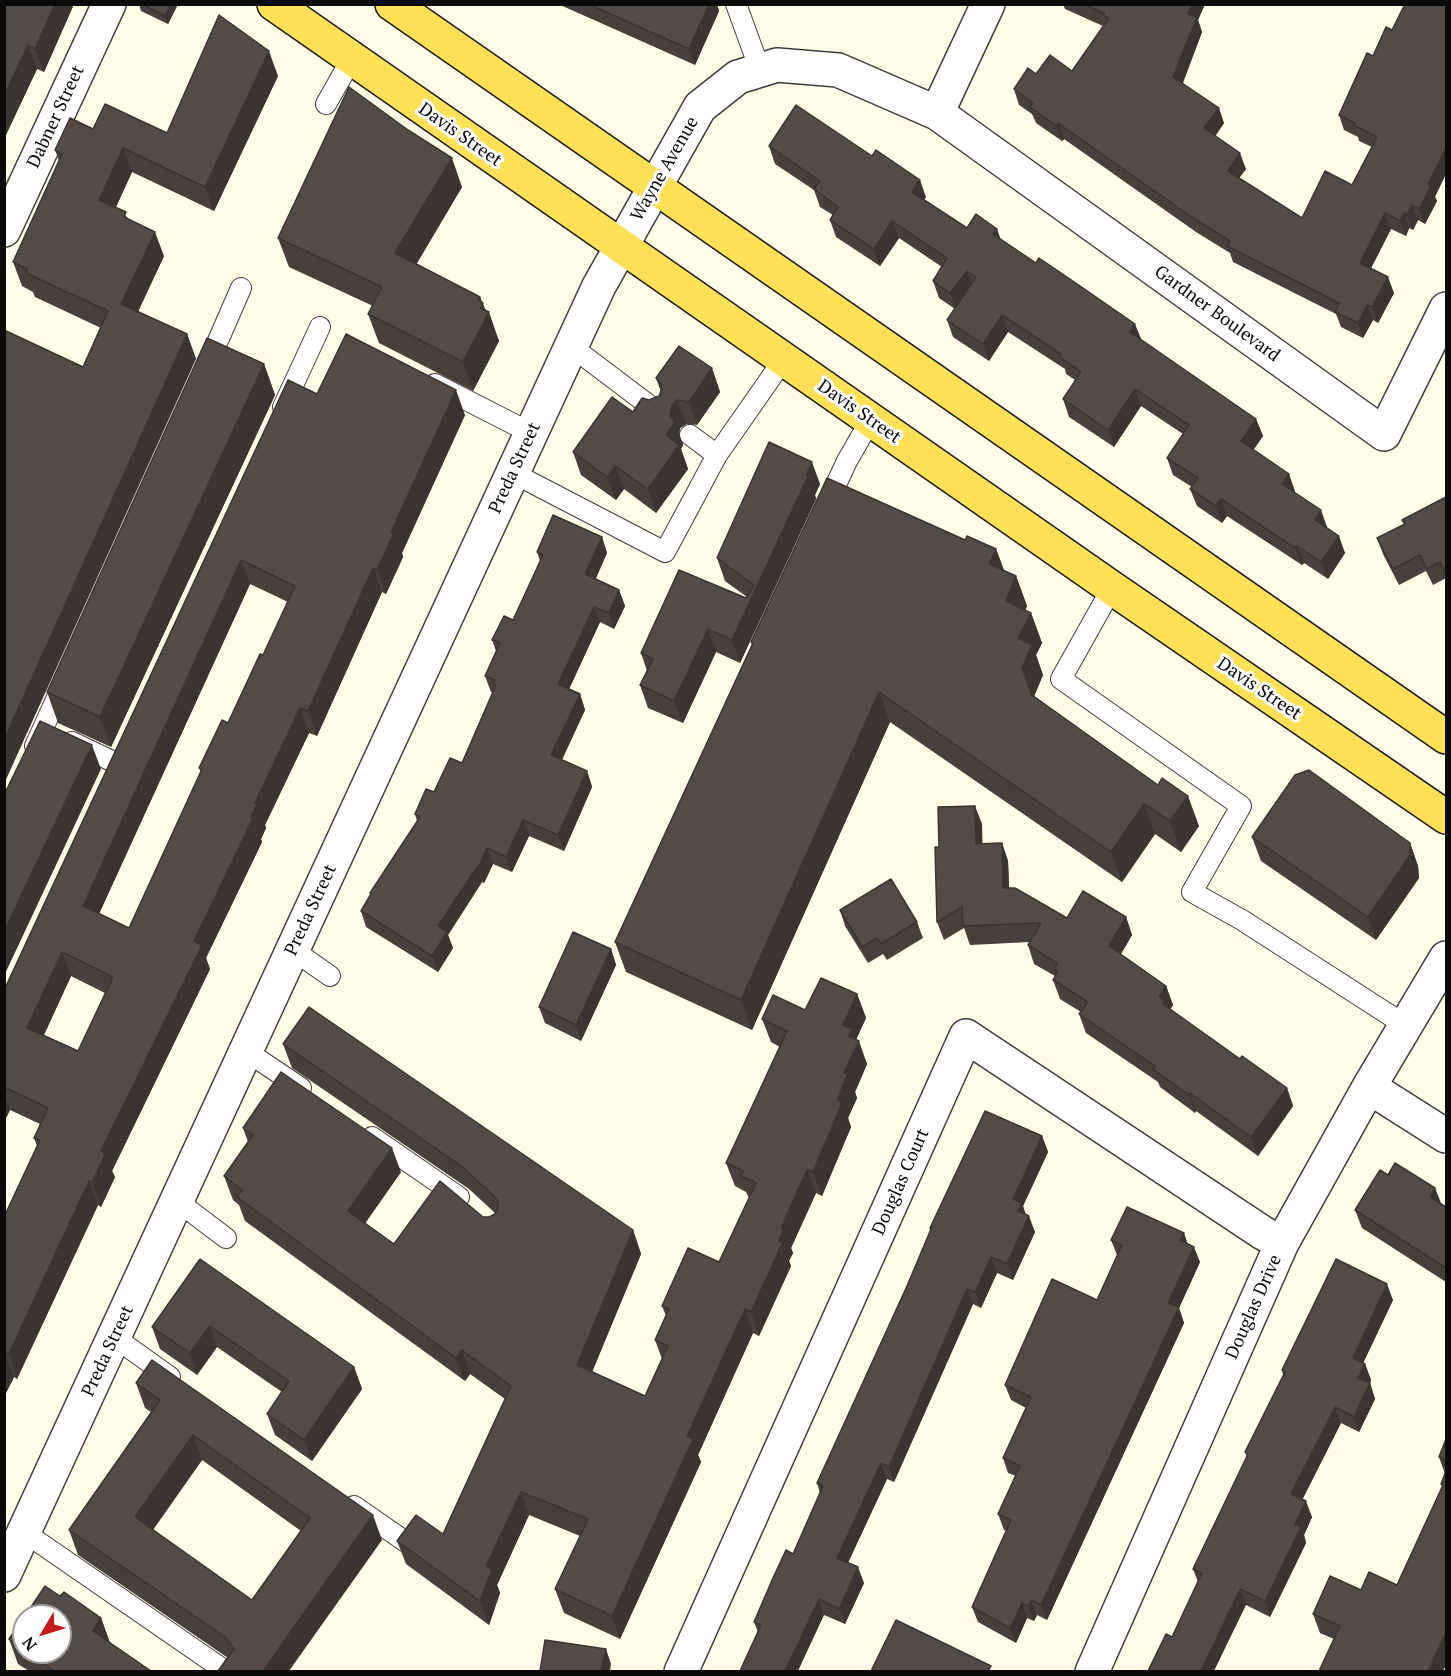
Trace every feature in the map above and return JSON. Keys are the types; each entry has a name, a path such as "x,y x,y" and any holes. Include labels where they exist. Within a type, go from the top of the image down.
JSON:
{"main road":[{"name":"Davis Street","path":"274,4 870,421 1446,817"},
{"path":"392,4 1446,737"}],"street":[{"name":"Dabner Street","path":"4,230 109,4"},
{"path":"937,112 988,4"},
{"name":"Wayne Avenue","path":"621,246 700,107 738,77 777,66 838,70 937,112"},
{"name":"Gardner Boulevard","path":"937,112 1384,434 1446,309"},
{"name":"Preda Street","path":"4,1575 599,286 621,246"},
{"name":"Douglas Drive","path":"1092,1671 1282,1243 1369,1087 1446,958"},
{"name":"Douglas Court","path":"681,1671 966,1036 1263,1233 1282,1243"},
{"path":"1369,1087 1446,1136"}],"lane":[{"path":"736,4 760,70"},
{"path":"326,104 351,60"},
{"path":"198,385 241,288"},
{"path":"277,419 320,327"},
{"path":"572,347 658,412"},
{"path":"513,473 665,552 717,455 784,359"},
{"path":"414,374 531,433"},
{"path":"817,526 847,461 870,421"},
{"path":"690,435 717,455"},
{"path":"1112,588 1061,679 1241,806 1192,892 1242,920 1405,1025"},
{"path":"28,761 72,664"},
{"path":"43,729 118,764"},
{"path":"108,785 128,742"},
{"path":"293,950 330,976"},
{"path":"246,1051 318,1100"},
{"path":"356,1126 470,1206"},
{"path":"177,1201 226,1238"},
{"path":"114,1337 185,1387"},
{"path":"339,1495 406,1542"},
{"path":"24,1532 227,1671"}],"building":[{"path":"4,4 55,4 35,49 28,45 4,96"},
{"path":"142,4 171,4 165,16"},
{"path":"588,4 709,4 689,49"},
{"path":"1083,4 1192,4 1188,14 1197,17 1173,77 1219,108 1204,128 1240,153 1228,171 1302,218 1325,171 1352,185 1377,137 1339,115 1367,53 1373,56 1386,27 1392,30 1405,4 1446,4 1446,147 1428,184 1431,186 1419,209 1412,205 1407,215 1404,213 1400,221 1385,213 1360,263 1388,277 1372,307 1367,305 1358,323 1335,312 1339,303 1227,246 1230,241 1190,216 1058,123 1057,126 1030,107 1033,103 1014,89 1028,68 1036,74 1050,55 1072,71 1109,18"},
{"path":"219,15 269,51 205,187 123,148 99,200 126,212 124,217 155,232 121,304 187,334 4,740 4,330 83,367 108,311 26,273 27,269 13,262 62,154 55,150 70,118 93,129 105,104 167,133"},
{"path":"349,87 408,130 452,158 395,253 480,297 478,300 483,303 480,308 489,312 463,362 368,314 382,287 278,238"},
{"path":"796,105 872,156 876,150 920,180 912,192 967,228 976,214 997,229 993,234 1036,263 1039,258 1135,324 1130,332 1256,419 1241,441 1289,474 1282,484 1321,510 1315,520 1339,536 1321,562 1297,546 1295,548 1221,499 1216,506 1190,489 1198,478 1167,458 1189,425 1135,389 1108,430 1063,399 1081,372 1060,357 1061,354 1002,315 983,344 947,320 976,277 967,271 950,293 933,281 947,258 892,221 874,249 830,220 838,207 814,189 820,181 769,146"},
{"path":"346,334 456,390 391,532 394,533 377,570 373,568 308,711 300,708 255,803 257,804 251,817 253,818 194,941 202,945 101,1151 106,1153 92,1182 89,1181 9,1354 4,1353 4,1217 40,1140 34,1138 48,1108 4,1087 4,987 288,380 317,394","holes":["241,560 295,586 228,723 222,720 129,928 83,906","62,952 113,977 78,1051 27,1028"]},
{"path":"207,338 264,364 100,717 47,692"},
{"path":"679,346 712,368 689,402 677,400 672,405 670,416 675,422 666,435 679,445 648,489 615,466 607,477 573,452 612,397 633,412 642,398 649,400 659,396 661,384 656,378"},
{"path":"769,442 812,462 806,475 808,476 732,640 708,629 674,701 640,685 653,659 641,653 679,570 746,598 754,585 717,558"},
{"path":"827,478 965,540 967,536 996,549 989,564 1016,576 1006,601 1031,613 1018,638 1032,645 1022,668 1032,695 1158,785 1162,778 1188,796 1170,821 1144,804 1111,852 879,692 741,1000 615,942"},
{"path":"1446,497 1446,573 1440,562 1427,569 1420,555 1393,569 1377,538 1405,524 1402,520"},
{"path":"553,515 602,537 585,574 619,590 609,613 594,607 558,684 580,694 551,755 587,771 558,835 523,820 506,857 487,848 478,868 438,926 447,932 432,956 361,911 370,893 420,817 415,814 426,789 434,792 450,758 462,763 496,685 493,684 495,680 485,676 500,643 492,640 504,616 513,620 543,555 537,552"},
{"path":"40,721 92,745 4,932 4,795"},
{"path":"1309,770 1410,843 1410,855 1368,917 1252,837 1295,775"},
{"path":"975,806 976,844 1002,843 1003,888 1015,888 1067,918 1083,891 1126,917 1109,946 1166,986 1159,997 1165,1001 1163,1004 1240,1059 1242,1056 1287,1088 1251,1137 1153,1069 1155,1066 1079,1014 1088,1002 1053,980 1058,971 1054,969 1057,963 1028,945 1041,923 963,926 962,907 937,922 935,847 939,847 938,807"},
{"path":"891,879 917,922 881,944 877,938 862,947 840,910"},
{"path":"573,932 611,949 576,1025 539,1007"},
{"path":"821,978 857,994 843,1025 852,1029 849,1036 859,1041 844,1072 848,1074 837,1100 842,1103 813,1172 807,1170 781,1228 784,1229 779,1241 783,1242 751,1312 745,1309 687,1436 693,1439 612,1616 555,1589 588,1519 521,1492 486,1566 492,1570 480,1601 397,1541 416,1515 443,1534 511,1386 462,1350 456,1358 237,1197 242,1190 224,1176 253,1135 243,1128 281,1072 392,1148 348,1211 394,1244 440,1181 483,1217 495,1214 498,1202 460,1165 283,1044 309,1007 633,1230 577,1365 645,1396 668,1346 655,1340 669,1309 662,1306 688,1248 719,1262 756,1183 741,1176 744,1171 726,1163 787,1031 762,1019 773,995 805,1010"},
{"path":"985,1111 1042,1136 1013,1199 1022,1203 1018,1211 1029,1216 1007,1264 991,1257 975,1292 967,1289 889,1467 881,1463 837,1558 858,1567 839,1609 819,1599 785,1671 740,1671 761,1625 754,1622 773,1578 786,1550 793,1554 823,1486 817,1483 907,1286 930,1228"},
{"path":"1395,1163 1435,1188 1430,1197 1446,1207 1446,1268 1355,1210 1380,1170 1388,1175"},
{"path":"1127,1207 1184,1233 1180,1240 1194,1247 1168,1303 1179,1307 1041,1605 1031,1600 1028,1606 1022,1603 1010,1628 972,1607 1011,1520 998,1514 1020,1466 1003,1458 1031,1397 1005,1385 1052,1279 1097,1300 1122,1245 1111,1240"},
{"path":"200,1259 354,1367 304,1440 267,1414 289,1381 210,1326 190,1353 152,1327"},
{"path":"1336,1259 1387,1284 1353,1358 1365,1364 1358,1378 1370,1383 1354,1417 1335,1407 1291,1494 1306,1501 1295,1524 1301,1527 1265,1601 1240,1589 1201,1671 1148,1671 1166,1634 1172,1637 1202,1573 1193,1569 1248,1454 1245,1452 1285,1372 1282,1370"},
{"path":"152,1360 373,1515 263,1671 218,1671 234,1649 225,1637 69,1530 160,1400 136,1383","holes":["193,1435 310,1518 252,1600 135,1517"]},
{"path":"1446,1439 1446,1466 1443,1464 1445,1460 1439,1457"},
{"path":"1446,1471 1446,1632 1428,1671 1319,1671 1340,1626 1313,1614 1330,1576 1361,1590 1369,1572 1397,1585 1443,1485 1441,1484"},
{"path":"45,1586 60,1596 64,1592 101,1618 93,1631 151,1671 54,1671 44,1664 72,1664 72,1604 33,1604"},
{"path":"896,1620 991,1666 988,1671 871,1671"},
{"path":"545,1640 606,1649 601,1671 540,1671"}]}
